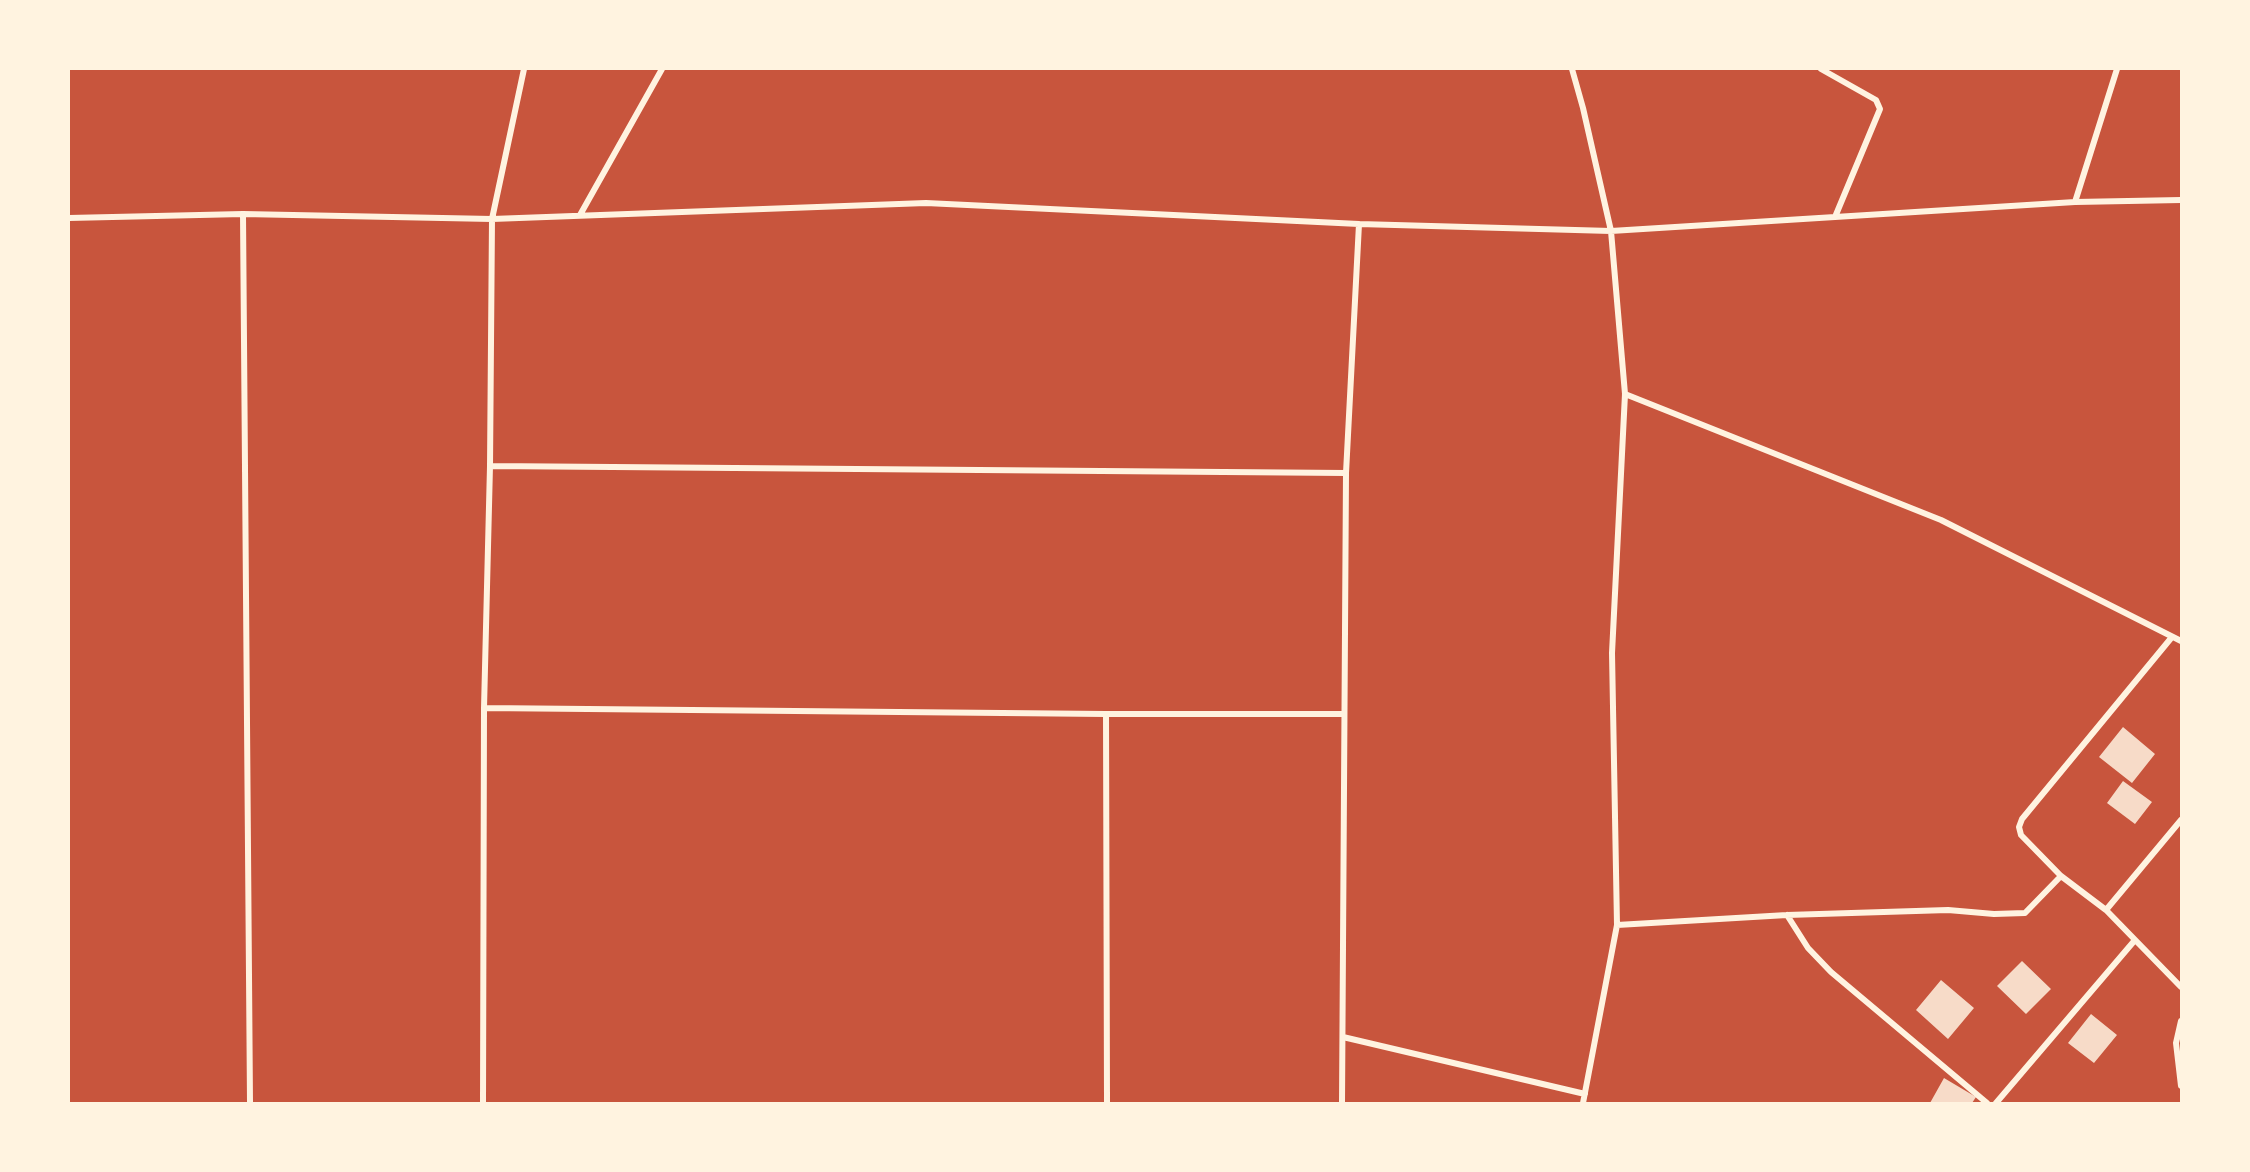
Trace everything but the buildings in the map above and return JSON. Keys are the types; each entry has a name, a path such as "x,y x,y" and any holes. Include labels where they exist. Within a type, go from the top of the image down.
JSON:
{"street":[{"path":"483,1103 484,708 490,466 492,219 524,69"},
{"path":"580,216 662,69"},
{"path":"1572,69 1584,108 1611,231 1625,394 1612,653 1617,925 1583,1103"},
{"path":"1821,69 1876,100 1880,109 1835,217"},
{"path":"2075,202 2117,69"},
{"path":"69,218 243,213 492,219 926,203 1359,224 1611,231 2075,202 2181,200"},
{"path":"243,213 250,1103"},
{"path":"1342,1103 1346,473 1359,224"},
{"path":"1625,394 1941,520 2181,641"},
{"path":"490,466 1346,473"},
{"path":"2172,637 2022,819 2019,827 2021,835 2061,876 2106,910 2181,987"},
{"path":"484,708 1343,714"},
{"path":"1106,714 1107,1103"},
{"path":"2106,910 2181,820"},
{"path":"1617,925 1787,915 1948,910 1994,914 2025,913 2061,876"},
{"path":"1787,915 1808,948 1831,972 1987,1103"},
{"path":"1996,1103 2135,940"},
{"path":"2181,1021 2176,1043 2181,1086"},
{"path":"1343,1037 1585,1094"}]}
